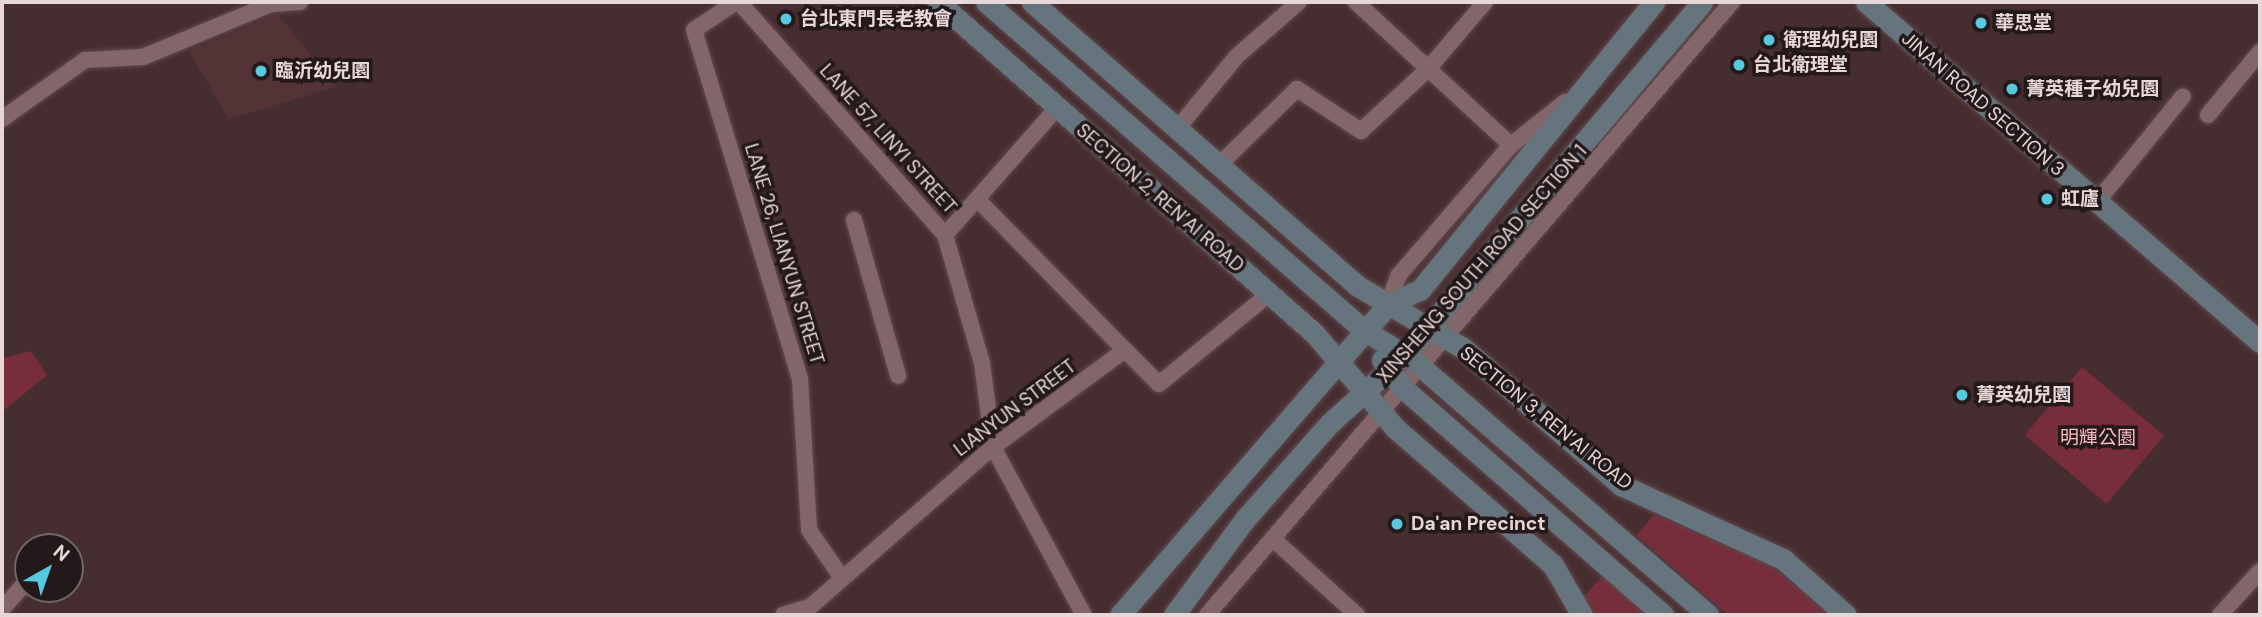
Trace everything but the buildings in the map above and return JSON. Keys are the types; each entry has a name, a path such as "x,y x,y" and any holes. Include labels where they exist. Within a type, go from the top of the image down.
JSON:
{"main road":[{"name":"SECTION 2, REN’AI ROAD","path":"938,2 1269,294 1339,361 1374,403"},
{"name":"SECTION 2, REN’AI ROAD","path":"986,2 1365,331 1413,360"},
{"path":"1032,2 1356,285 1388,304"},
{"name":"XINSHENG SOUTH ROAD SECTION 1","path":"1120,615 1388,304 1427,282 1516,179 1572,96 1654,2"},
{"name":"XINSHENG SOUTH ROAD SECTION 1","path":"1174,615 1245,519 1396,380 1702,2"},
{"name":"JINAN ROAD SECTION 3","path":"1866,2 2260,342"},
{"name":"SECTION 3, REN’AI ROAD","path":"1388,304 1436,333 1621,485 1783,559 1846,615"},
{"path":"1365,331 1396,380 1663,615"},
{"name":"SECTION 3, REN’AI ROAD","path":"1413,360 1709,615"},
{"path":"1374,403 1553,565 1582,615"}],"street":[{"name":"LANE 57, LINYI STREET","path":"738,2 945,234 982,363 993,447"},
{"name":"LANE 26, LIANYUN STREET","path":"738,2 694,30 800,378 809,530 842,578"},
{"path":"1356,2 1511,145"},
{"path":"1219,165 1297,89 1361,131 1427,70 1485,2"},
{"name":"XINSHENG SOUTH ROAD SECTION 1","path":"1436,333 1732,2"},
{"path":"2,119 85,60 143,57 271,4 291,3"},
{"path":"1177,129 1237,56 1286,5"},
{"path":"2208,115 2260,52"},
{"name":"XINSHENG SOUTH ROAD SECTION 1","path":"1388,304 1398,276 1511,145 1572,96"},
{"path":"2097,202 2183,96"},
{"path":"945,234 1058,107"},
{"path":"978,200 1159,384 1269,294"},
{"path":"854,220 898,376"},
{"name":"LIANYUN STREET","path":"783,615 814,611 842,578 993,447 1125,351"},
{"name":"XINSHENG SOUTH ROAD SECTION 1","path":"1207,615 1273,539 1374,403"},
{"path":"993,447 1084,615"},
{"path":"1273,539 1357,615"},
{"path":"2220,615 2260,570"},
{"path":"2,609 14,596"}],"shaded area":[{"name":"臨沂幼兒園","path":"278,14 336,87 229,119 189,51"}],"green space":[{"path":"31,351 47,375 2,412 2,358"},
{"name":"明輝公園","path":"2082,367 2164,436 2107,504 2025,435"},
{"path":"1655,514 1773,567 1830,615 1728,615 1636,535"},
{"path":"1603,575 1649,615 1596,615 1584,596"}],"place":[{"name":"台北東門長老教會","path":"786,19"},
{"name":"華思堂","path":"1981,23"},
{"name":"衛理幼兒園","path":"1769,40"},
{"name":"台北衛理堂","path":"1739,65"},
{"name":"臨沂幼兒園","path":"261,71"},
{"name":"菁英種子幼兒園","path":"2012,89"},
{"name":"虹廬","path":"2047,199"},
{"name":"菁英幼兒園","path":"1962,395"},
{"name":"Da'an Precinct","path":"1397,524"}]}
